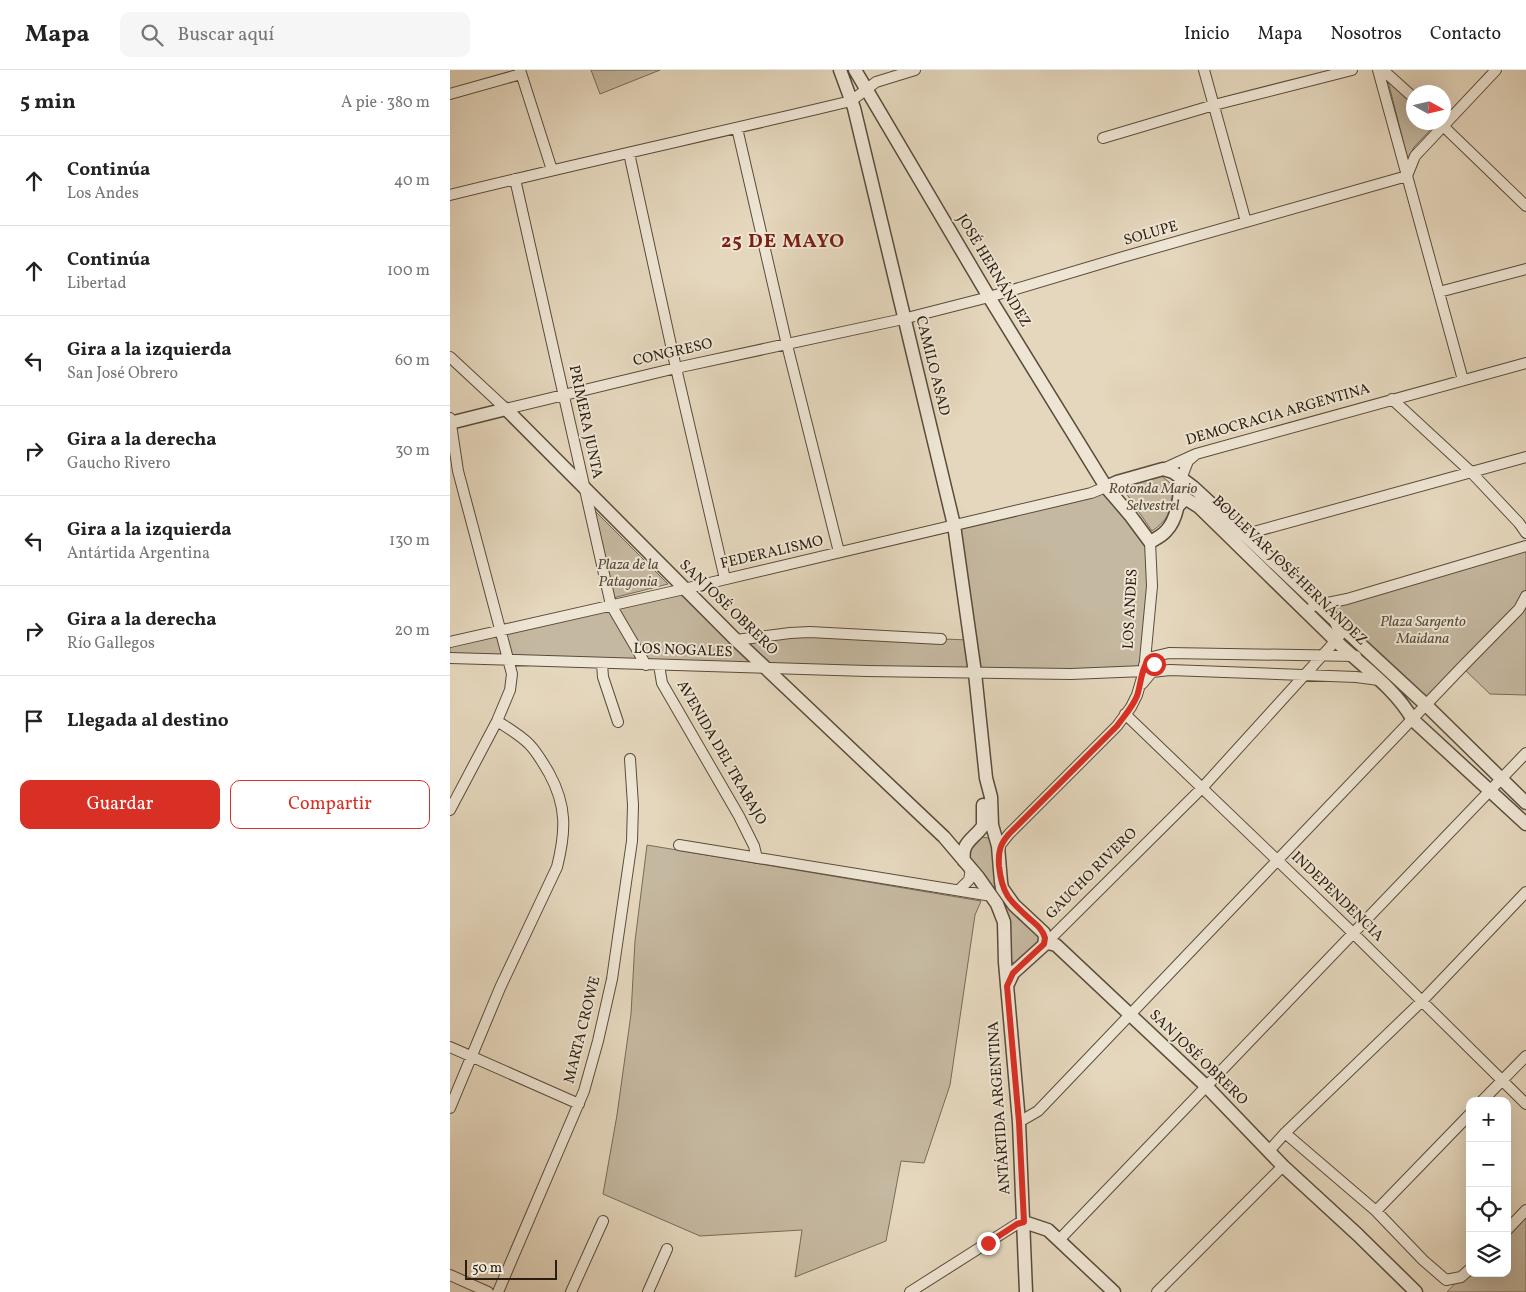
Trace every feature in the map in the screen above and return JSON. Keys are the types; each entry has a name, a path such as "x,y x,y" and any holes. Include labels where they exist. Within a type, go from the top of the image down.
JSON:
{"street":[{"name":"CAMILO ASAD","path":"840,70 851,100 954,525 975,673"},
{"name":"JOSÉ HERNÁNDEZ","path":"855,70 989,298 1106,487"},
{"path":"450,195 851,100 876,82 915,70"},
{"path":"1204,70 1246,222"},
{"path":"1103,138 1214,105 1352,70"},
{"path":"1378,70 1463,380"},
{"path":"1383,70 1406,91"},
{"path":"1451,114 1496,70"},
{"path":"450,94 521,72 552,170"},
{"path":"737,128 787,345 839,552"},
{"path":"1407,176 1415,156 1436,130"},
{"path":"1447,130 1526,206"},
{"path":"629,154 725,579"},
{"name":"SOLUPE","path":"903,320 989,298 1407,176"},
{"name":"PRIMERA JUNTA","path":"515,179 611,605 646,664"},
{"path":"1439,292 1526,269"},
{"name":"CONGRESO","path":"450,421 676,368 903,320"},
{"name":"SAN JOSÉ OBRERO","path":"450,357 506,409 736,640 944,837 992,896 1004,922"},
{"name":"DEMOCRACIA ARGENTINA","path":"954,525 1091,493 1118,482 1163,469 1196,454 1526,363"},
{"path":"1392,400 1471,472 1526,533"},
{"path":"450,421 458,471 512,674 510,690 497,721 450,810"},
{"path":"1106,487 1130,514 1150,542 1166,532 1172,523 1177,508 1181,479 1188,461 1196,454"},
{"path":"1231,538 1526,457"},
{"name":"BOULEVAR JOSÉ HERNÁNDEZ","path":"1163,469 1173,472 1193,487 1426,704 1526,803"},
{"name":"BOULEVAR JOSÉ HERNÁNDEZ","path":"1177,508 1184,500 1194,502 1379,680 1406,707 1413,720 1526,824"},
{"name":"FEDERALISMO","path":"450,642 954,525"},
{"name":"LOS ANDES","path":"998,853 1001,844 1009,834 1117,726 1131,707 1139,690 1145,661 1152,586 1150,542"},
{"path":"1304,608 1347,599 1526,546"},
{"path":"1019,1122 1038,1111 1413,720 1426,704 1520,609 1526,596"},
{"path":"1334,619 1340,632 1336,640"},
{"path":"736,640 810,632 941,639"},
{"path":"1147,636 1149,642 1154,646 1169,653 1352,656 1367,657 1379,662"},
{"name":"GAUCHO RIVERO","path":"1007,986 1011,976 1202,787 1336,640"},
{"name":"LOS NOGALES","path":"450,658 768,669 1071,674 1145,661 1157,654 1169,653"},
{"path":"1145,661 1170,670"},
{"path":"602,664 603,677 618,722"},
{"name":"AVENIDA DEL TRABAJO","path":"659,665 662,683 739,816 754,846 757,858"},
{"path":"1139,690 1147,676 1152,672 1170,670 1379,680"},
{"path":"975,673 986,778 991,797 994,836 998,846 1002,888 1014,905 1044,933 1044,944"},
{"name":"INDEPENDENCIA","path":"1125,714 1353,933 1526,1104"},
{"path":"450,1108 500,988 557,867 561,850 563,811 559,793 542,761 529,744 497,721"},
{"path":"1059,1240 1526,753"},
{"name":"MARTA CROWE","path":"498,1292 584,1091 612,978 633,829 630,759"},
{"path":"959,890 969,880 964,850 983,823 983,797 986,778"},
{"path":"944,837 960,845 974,836 1003,836 1009,834"},
{"path":"679,845 992,896"},
{"path":"1269,1151 1422,1001 1526,892"},
{"name":"ANTÁRTIDA ARGENTINA","path":"1004,922 1004,962 1019,1122 1026,1292"},
{"name":"SAN JOSÉ OBRERO","path":"1044,944 1056,945 1206,1086 1283,1166 1416,1292"},
{"path":"1004,962 1010,968 1018,969"},
{"path":"450,1047 579,1104"},
{"path":"1486,1097 1526,1056"},
{"path":"1376,1211 1466,1118"},
{"path":"1286,1133 1376,1211 1423,1260 1446,1280 1461,1277 1466,1273"},
{"path":"1157,1292 1283,1166"},
{"path":"1511,1226 1526,1210"},
{"path":"571,1292 603,1220"},
{"path":"910,1292 1017,1224 1024,1222 1048,1230 1114,1292"},
{"path":"648,1292 666,1249"},
{"path":"450,1275 488,1292"}],"green space":[{"path":"591,70 660,70 600,94"},
{"path":"1388,81 1406,98 1406,130 1430,130 1414,147 1408,160"},
{"name":"Rotonda Mario Selvestrel","path":"1160,475 1174,486 1172,501 1169,512 1163,522 1152,531 1126,493 1128,483"},
{"path":"1106,487 1150,542 1144,671 1071,674 450,658 450,642 684,589 736,640 790,633 969,640 954,525"},
{"name":"Plaza de la Patagonia","path":"592,508 668,584 613,598"},
{"name":"Plaza Sargento Maidana","path":"1526,546 1526,695 1490,694 1462,667 1426,705 1319,604"},
{"path":"981,837 989,838 994,842 995,874 1040,937 1040,940 1018,963 1011,962 1009,927 969,860 969,847"},
{"path":"647,845 981,901 975,915 950,1085 924,1163 901,1161 886,1241 795,1277 802,1230 700,1236 603,1194 617,1115 631,1014 635,941"},
{"path":"1526,1210 1526,1292 1447,1292 1461,1277 1466,1275 1466,1277 1511,1277 1511,1226"}],"district":[{"name":"25 DE MAYO","path":"783,242"}],"route":[{"path":"988,1243 1017,1224 1024,1222 1019,1122 1007,986 1013,973 1044,944 1045,938 1040,928 1014,905 1002,888 998,853 1003,840 1117,726 1137,695 1144,665 1149,659 1154,664"}]}
